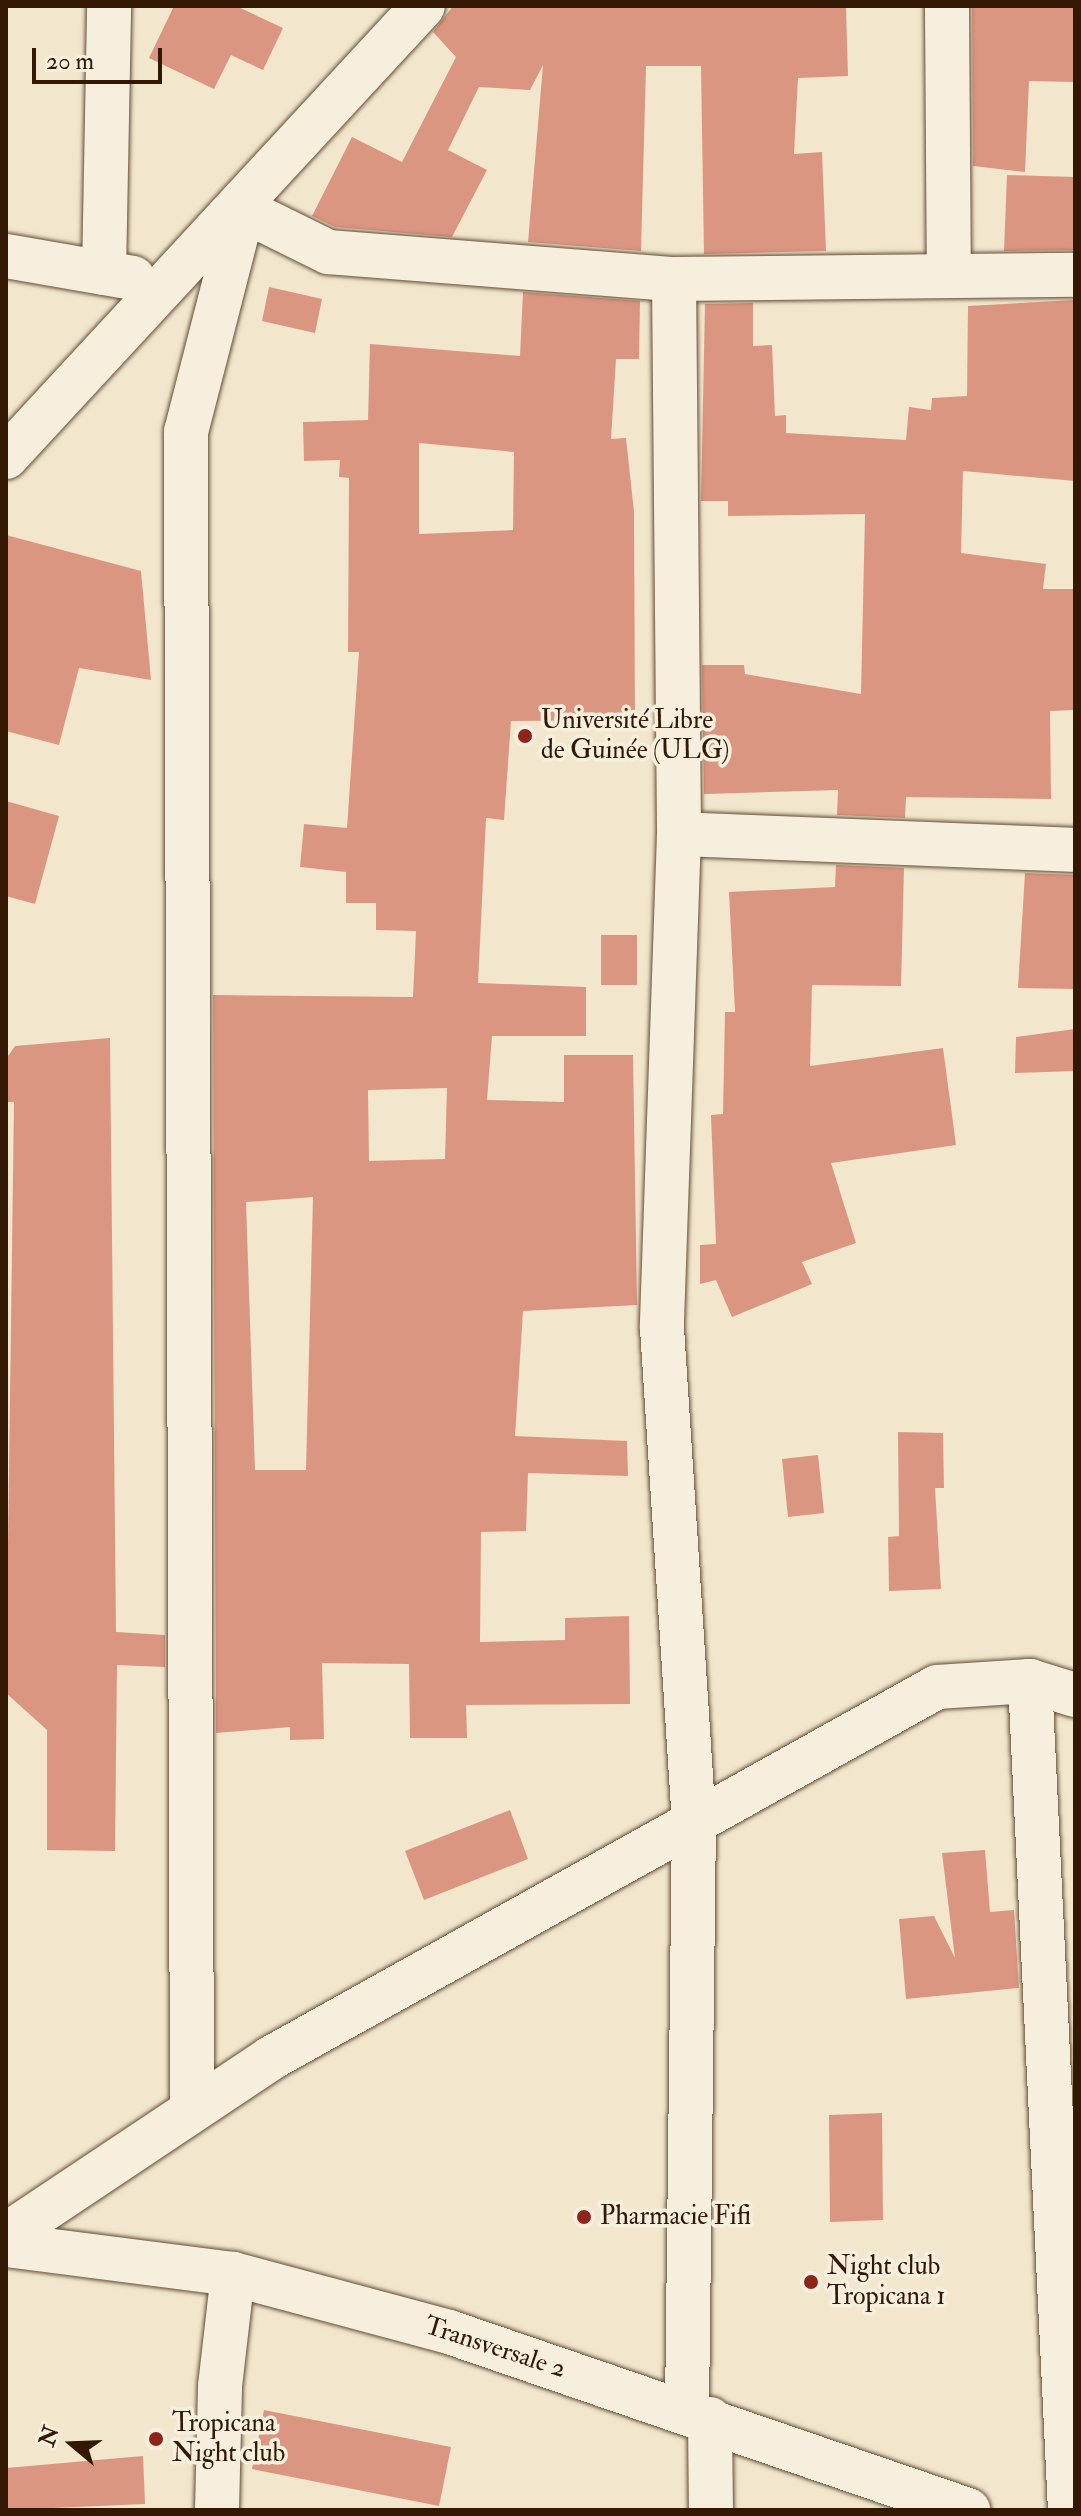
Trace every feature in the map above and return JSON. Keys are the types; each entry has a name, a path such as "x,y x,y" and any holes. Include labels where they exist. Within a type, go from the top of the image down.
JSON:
{"street":[{"path":"104,273 109,6"},
{"path":"6,457 243,210 423,6"},
{"path":"947,6 949,272"},
{"path":"243,210 328,252 674,279 949,272 1075,275"},
{"path":"192,2106 186,432 243,210"},
{"path":"6,256 171,285"},
{"path":"674,279 679,834 662,1328 694,1821 698,2415 711,2510"},
{"path":"679,834 1075,850"},
{"path":"6,2235 192,2106 937,1687 1030,1681 1075,1695"},
{"path":"1030,1681 1070,2510"},
{"name":"Transversale 2","path":"6,2245 233,2274 449,2332 968,2510"},
{"path":"217,2510 220,2386 233,2274"}],"building":[{"path":"174,6 236,6 283,28 263,70 231,55 214,89 149,58"},
{"path":"453,6 846,6 848,76 798,78 794,154 822,152 826,251 704,254 701,66 646,66 641,251 528,242 543,65 530,90 479,87 448,150 487,170 452,237 335,227 312,216 352,137 402,162 456,57 433,32"},
{"path":"972,6 1075,6 1075,82 1029,81 1025,172 973,166"},
{"path":"1007,175 1075,177 1075,250 1004,251"},
{"path":"269,287 322,299 315,333 262,321"},
{"path":"523,292 640,301 639,359 616,359 611,439 626,438 634,512 635,720 511,721 504,820 486,818 478,983 586,987 586,1036 492,1036 487,1100 564,1102 564,1055 633,1055 637,1305 523,1311 515,1436 627,1441 628,1476 528,1473 526,1531 481,1532 480,1642 565,1640 565,1618 629,1616 630,1704 466,1705 467,1738 410,1738 409,1664 322,1663 324,1739 290,1740 290,1727 216,1733 213,995 413,997 416,931 376,930 376,903 346,903 346,872 300,867 304,824 347,828 359,652 348,652 349,478 339,477 340,460 304,461 303,422 368,420 370,344 520,356","holes":["419,443 514,452 513,530 419,534","447,1088 445,1159 369,1161 368,1090","313,1197 306,1470 255,1470 246,1202"]},
{"path":"1075,300 1075,481 963,471 961,553 1046,564 1043,589 1075,589 1075,710 1050,711 1051,799 906,797 905,818 837,815 838,790 704,794 702,665 744,665 745,674 861,694 865,514 728,516 728,501 701,501 705,304 753,303 753,346 772,345 775,416 786,415 786,433 906,440 909,407 931,410 932,398 967,396 968,306"},
{"path":"6,535 141,571 151,680 79,668 59,745 6,731"},
{"path":"6,801 59,816 35,904 6,896"},
{"path":"836,865 904,868 901,986 812,985 810,1066 943,1048 956,1145 831,1163 856,1243 802,1262 812,1284 732,1317 716,1280 700,1284 700,1245 716,1244 711,1115 723,1114 725,1012 735,1012 729,892 835,887"},
{"path":"1025,873 1075,875 1075,989 1018,988"},
{"path":"601,935 637,935 637,985 601,985"},
{"path":"1075,1029 1075,1071 1015,1073 1016,1037"},
{"path":"110,1038 116,1632 165,1635 165,1667 117,1665 115,1851 47,1850 47,1730 6,1693 14,1102 6,1102 6,1059 15,1046"},
{"path":"898,1432 943,1433 944,1488 935,1488 941,1589 889,1591 888,1537 899,1536"},
{"path":"818,1455 824,1513 788,1517 782,1459"},
{"path":"510,1810 528,1859 424,1900 405,1851"},
{"path":"985,1850 990,1912 1014,1910 1019,1988 906,1999 899,1919 934,1916 955,1958 942,1853"},
{"path":"882,2113 883,2220 830,2222 829,2115"},
{"path":"264,2410 451,2447 439,2506 252,2469"},
{"path":"143,2456 145,2504 6,2510 6,2468"}],"place":[{"name":"Université Libre de Guinée (ULG)","path":"525,736"},
{"name":"Pharmacie Fifi","path":"584,2217"},
{"name":"Night club Tropicana 1","path":"811,2282"},
{"name":"Tropicana Night club","path":"156,2439"}]}
